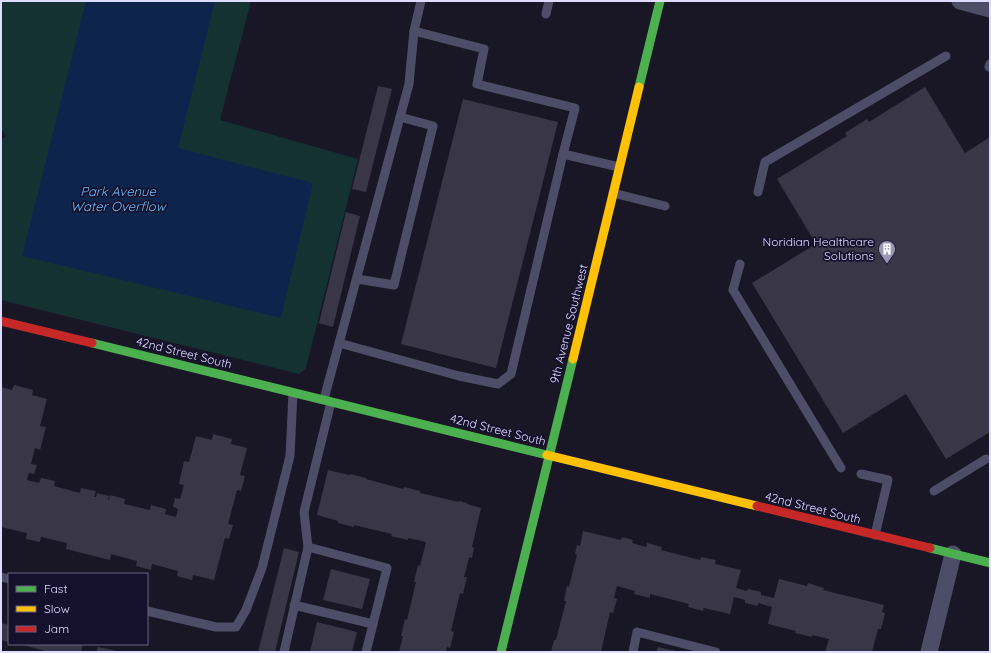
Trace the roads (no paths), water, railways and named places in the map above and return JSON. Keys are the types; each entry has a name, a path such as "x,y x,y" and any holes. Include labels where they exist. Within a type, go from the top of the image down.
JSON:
{"main road":[{"name":"9th Avenue Southwest","path":"501,652 660,1"},
{"name":"42nd Street South","path":"1,321 990,563"}],"street":[{"path":"960,1 990,8"},
{"path":"929,652 953,554"}],"lane":[{"path":"284,652 308,547 304,512 339,343 409,84 414,31 421,1"},
{"path":"546,14 549,1"},
{"path":"339,343 459,376 498,384 511,374 575,108 477,84 484,49 414,31"},
{"path":"758,192 765,162 946,56"},
{"path":"357,279 394,285 433,126 400,117"},
{"path":"563,154 620,167"},
{"path":"613,194 665,206"},
{"path":"740,264 734,290 841,468"},
{"path":"148,611 216,628 236,627 246,610 262,568 290,456 293,392"},
{"path":"934,491 986,459"},
{"path":"861,474 888,480 875,535"},
{"path":"308,547 387,568 366,652"},
{"path":"294,605 373,624"},
{"path":"632,652 638,632 716,652"}],"water":[{"name":"Park Avenue Water Overflow","path":"86,1 215,1 178,148 313,183 281,318 22,256"}],"place":[{"name":"Noridian Healthcare Solutions","path":"887,264"}]}
